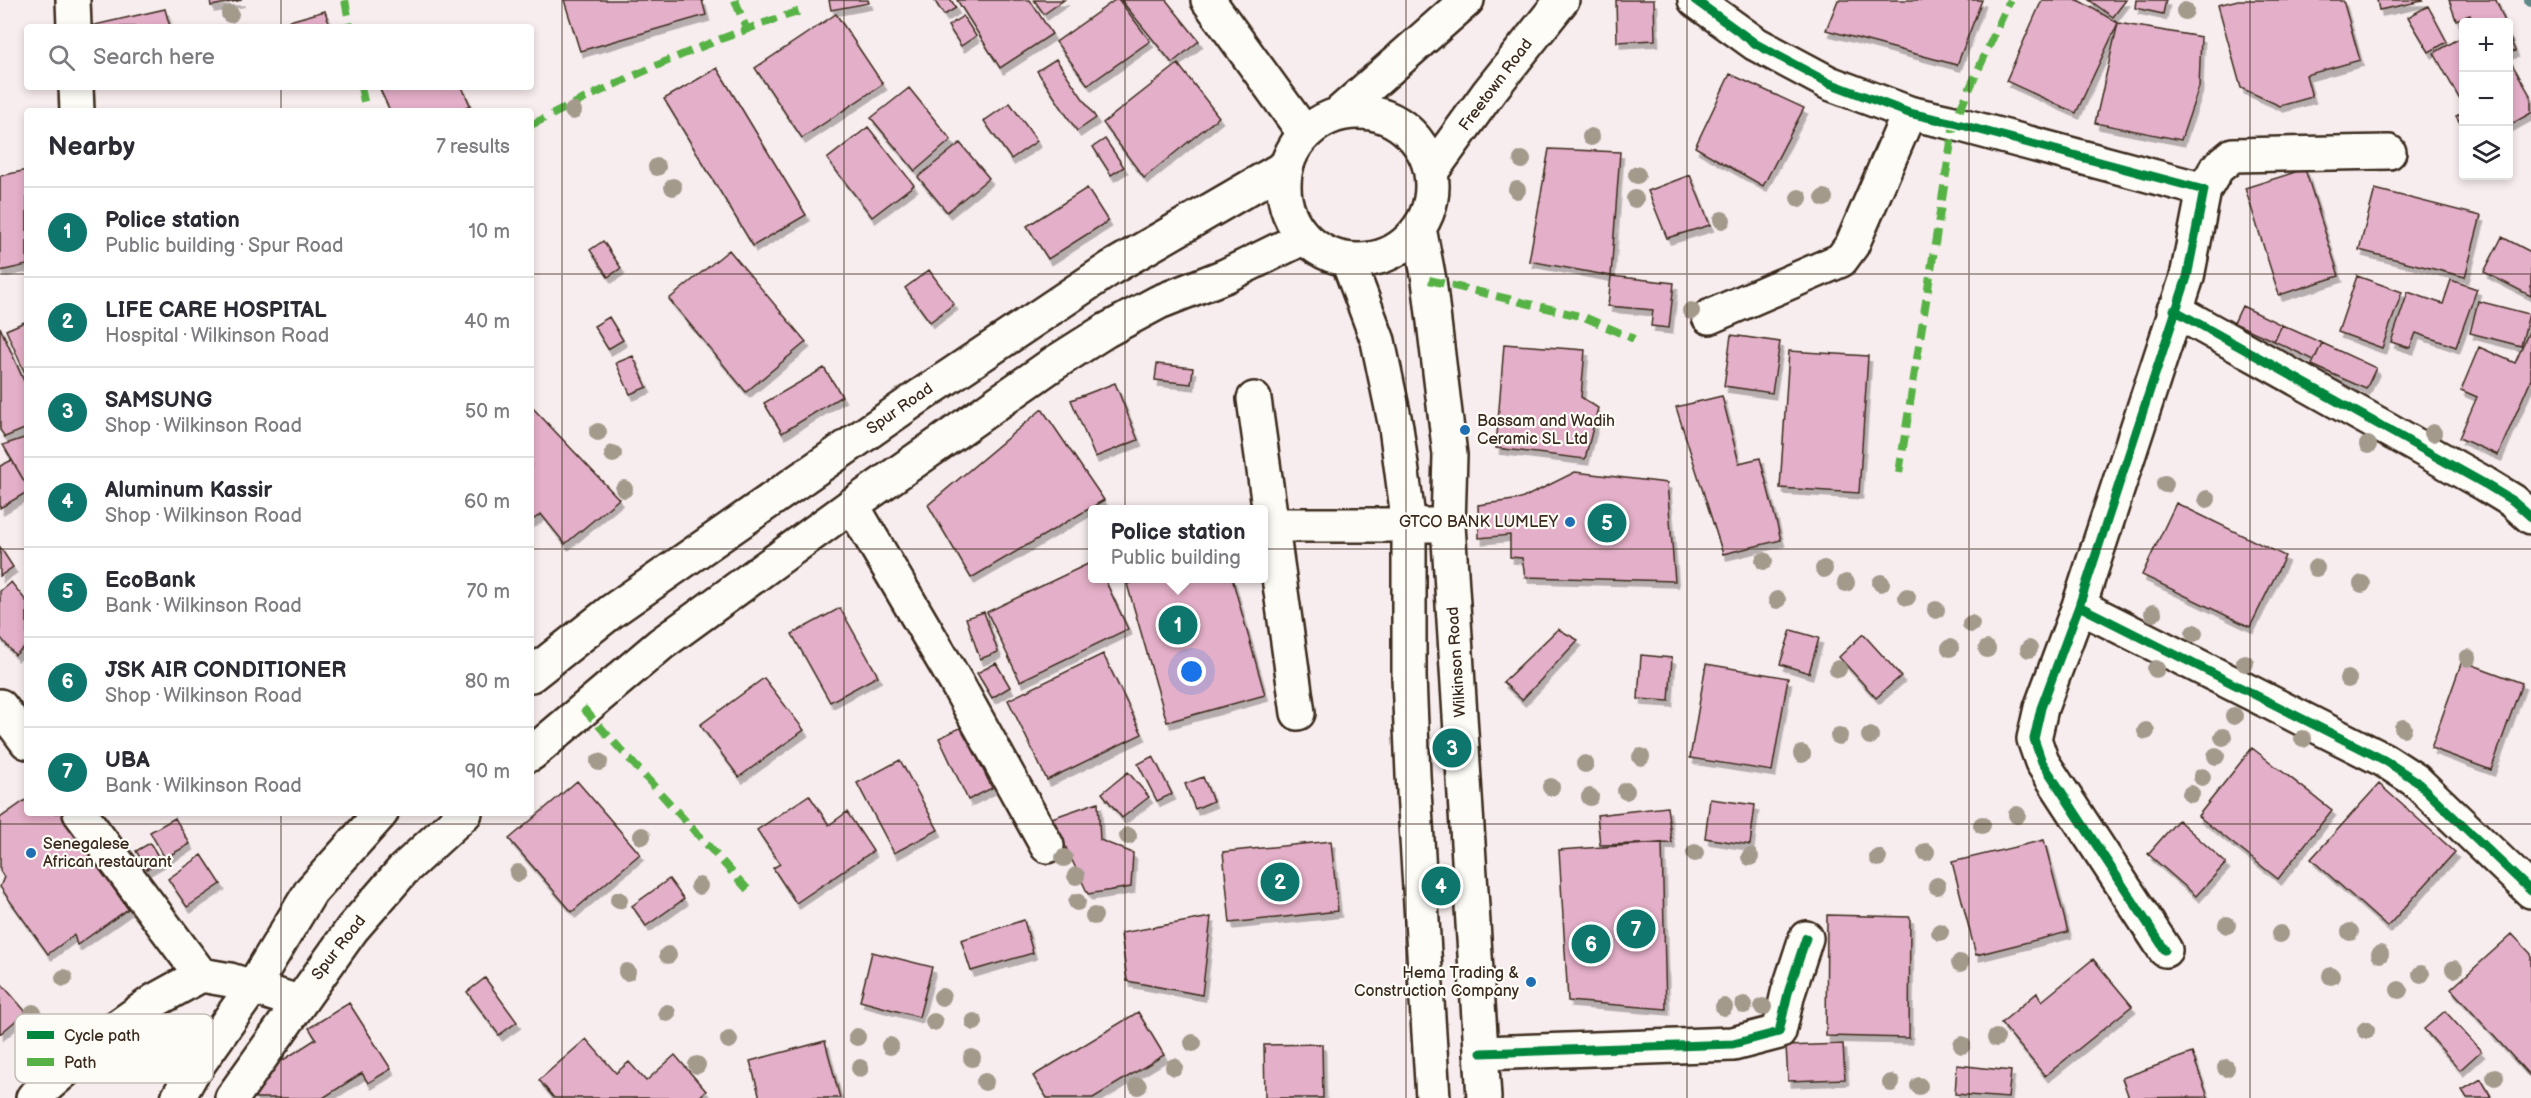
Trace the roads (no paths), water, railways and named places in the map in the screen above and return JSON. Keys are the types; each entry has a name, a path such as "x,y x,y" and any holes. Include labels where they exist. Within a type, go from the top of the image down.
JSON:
{"main road":[{"path":"73,0 74,24"},
{"path":"1208,0 1305,134"},
{"path":"1338,114 1368,112 1397,123 1419,144 1431,172 1431,203 1419,228 1402,246 1382,257 1348,261 1328,254 1303,238 1293,223 1284,195 1285,167 1293,149 1305,134 1320,122 1338,114 1467,0"},
{"name":"Freetown Road","path":"1431,172 1489,92 1562,0"},
{"path":"1695,0 1756,44 1829,83 1909,113 2204,190"},
{"path":"76,90 77,108"},
{"path":"1709,317 1841,260 1852,245 1909,113"},
{"path":"2165,950 2042,762 2034,739 2041,708 2079,606 2174,310 2187,277 2204,190 2217,168 2233,155 2389,152"},
{"name":"Spur Road","path":"534,673 612,611 920,396 1111,268 1285,167"},
{"name":"Wilkinson Road","path":"1419,228 1432,303 1450,455 1448,525 1484,1098"},
{"path":"534,751 662,644 957,430 1105,330 1159,302 1225,276 1303,238"},
{"path":"1348,261 1378,341 1396,427 1409,525 1409,677 1413,775 1433,1098"},
{"path":"2174,310 2485,484 2513,501 2531,517"},
{"path":"1254,399 1298,713"},
{"path":"852,506 956,682 1047,846"},
{"path":"1272,525 1448,525"},
{"path":"2079,606 2384,760 2415,780 2531,891"},
{"path":"0,706 24,738"},
{"path":"82,816 201,975"},
{"path":"213,1043 252,988 310,891 378,816"},
{"name":"Spur Road","path":"232,1098 352,928 403,870 462,816"},
{"path":"1481,1053 1733,1044 1779,1032 1788,993 1806,938"},
{"path":"136,1014 201,975 230,980 298,1002"},
{"path":"33,1098 50,1083"},
{"path":"178,1098 186,1083"}],"place":[{"name":"Bassam and Wadih Ceramic SL Ltd","path":"1465,430"},
{"name":"GTCO BANK LUMLEY","path":"1570,522"},
{"name":"EcoBank","path":"1607,523"},
{"name":"Police station","path":"1178,625"},
{"name":"SAMSUNG","path":"1452,748"},
{"name":"Senegalese African restaurant","path":"31,853"},
{"name":"LIFE CARE HOSPITAL","path":"1280,882"},
{"name":"Aluminum Kassir","path":"1441,886"},
{"name":"UBA","path":"1636,929"},
{"name":"JSK AIR CONDITIONER","path":"1591,944"},
{"name":"Hema Trading & Construction Company","path":"1531,982"}]}
